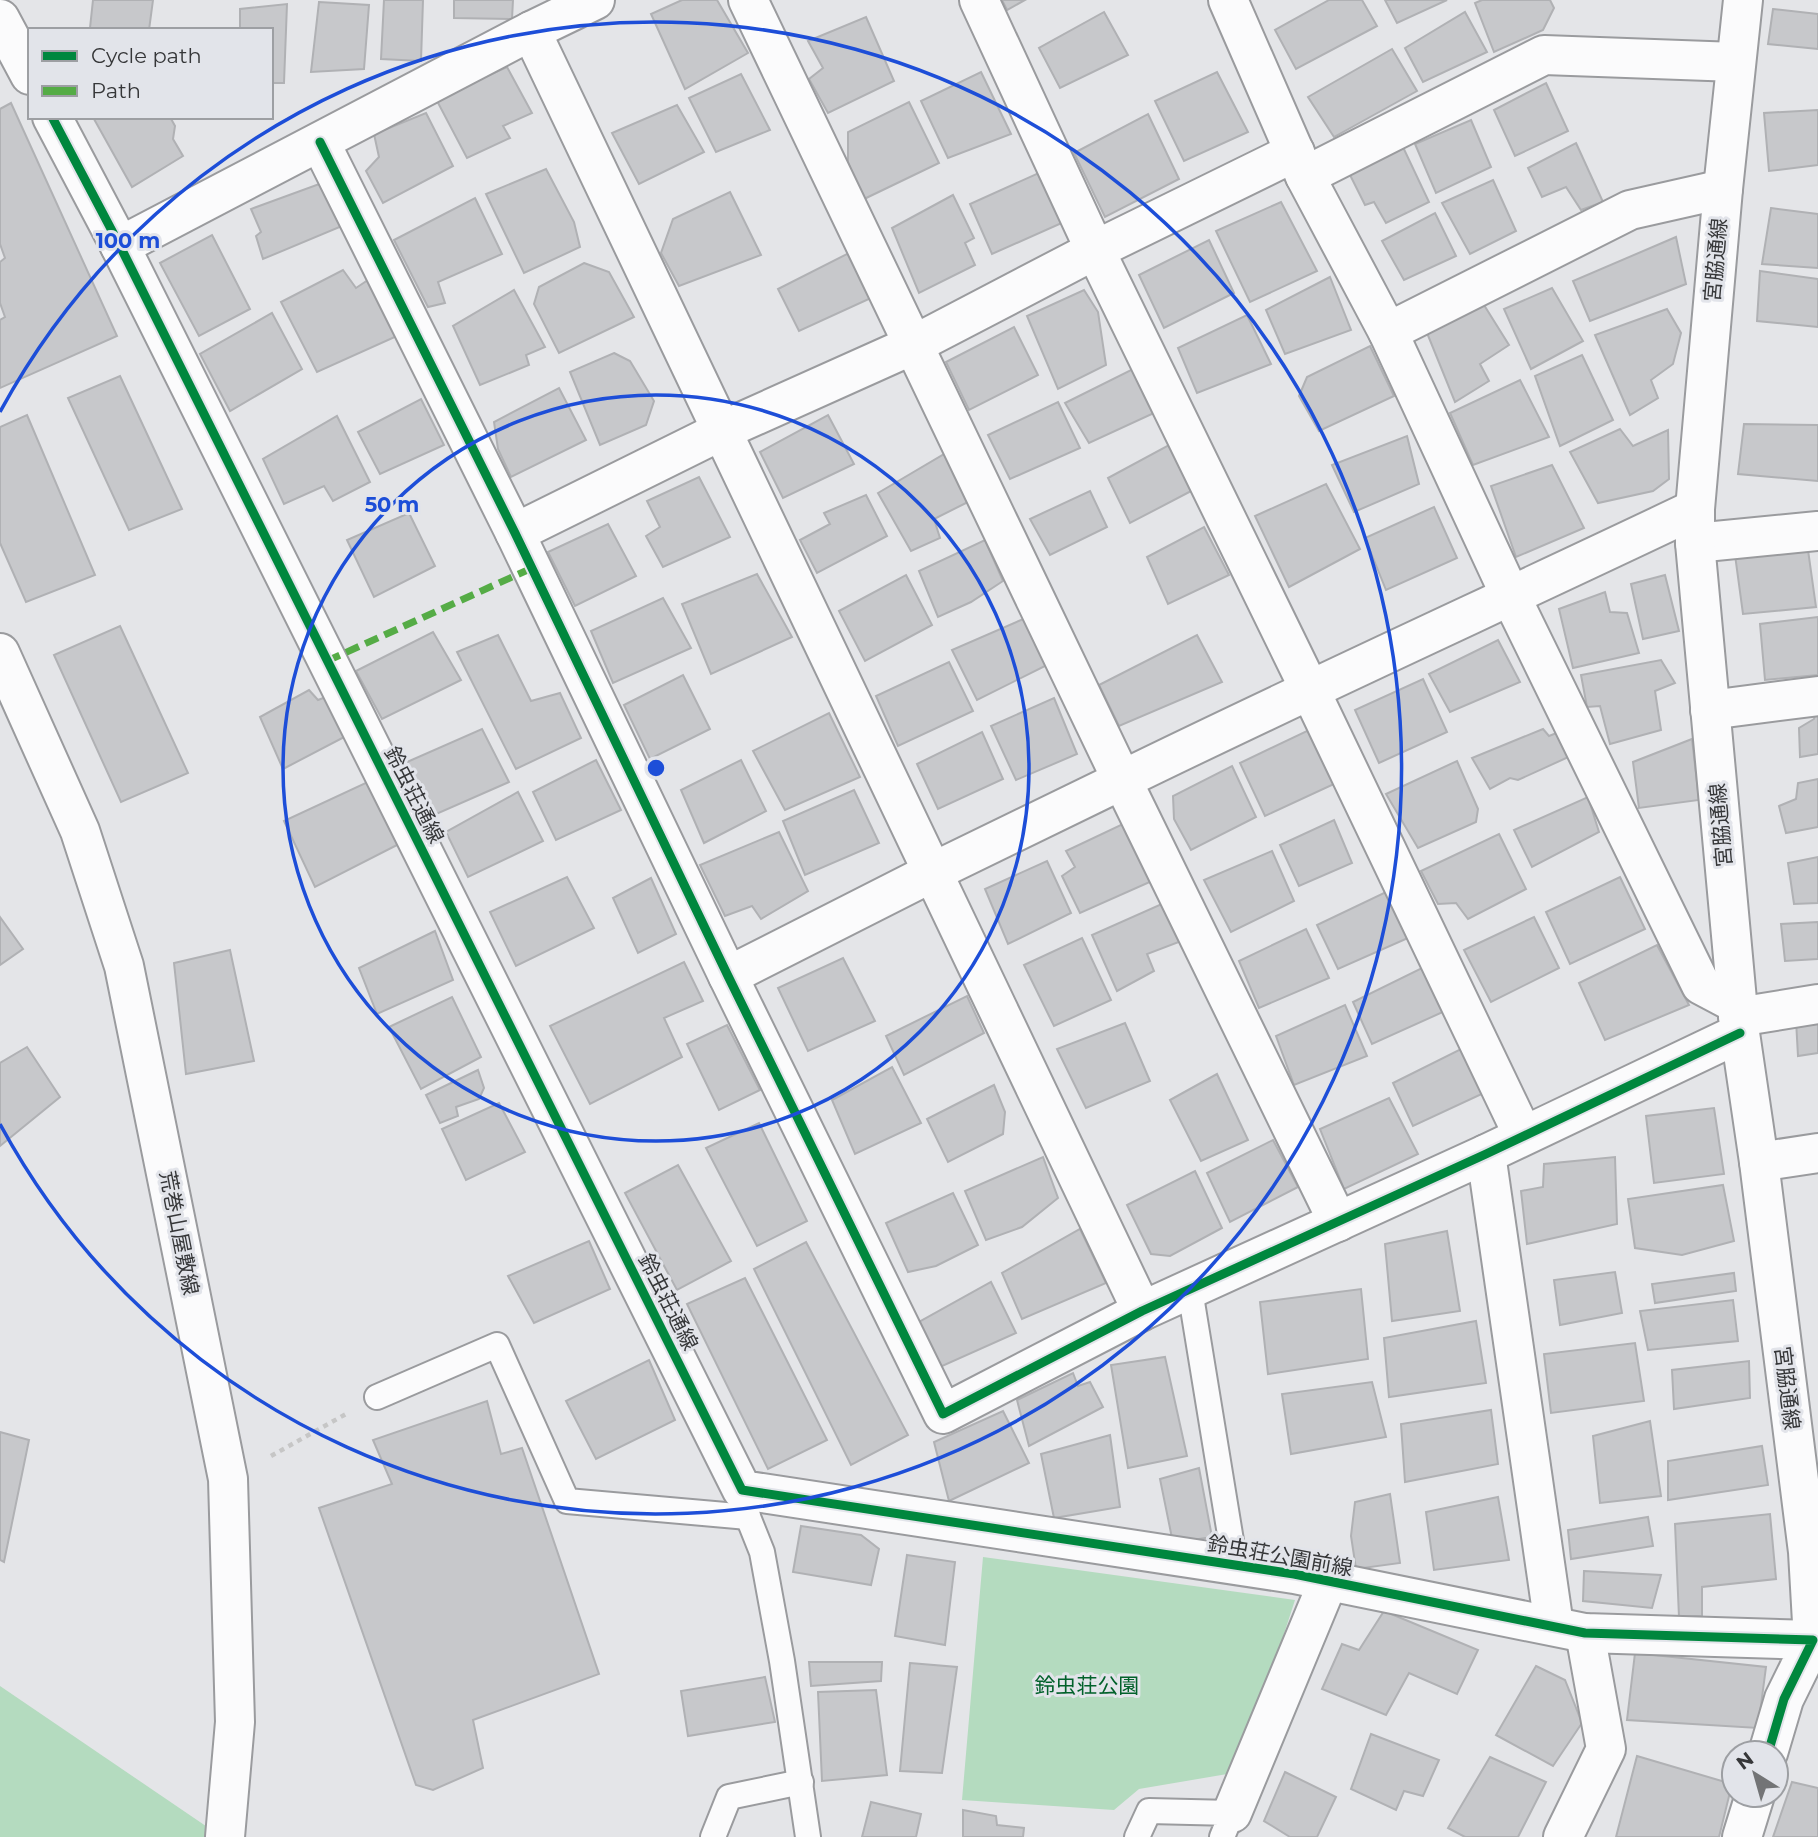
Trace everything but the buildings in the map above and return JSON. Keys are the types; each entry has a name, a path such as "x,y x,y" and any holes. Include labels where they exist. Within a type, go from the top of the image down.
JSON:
{"street":[{"path":"120,246 595,0"},
{"path":"748,0 1122,780 1338,1222"},
{"path":"979,0 1095,250 1310,688 1524,1135"},
{"path":"1228,0 1300,164 1388,332 1511,597 1701,985 1738,1018"},
{"name":"宮脇通線","path":"1744,0 1723,189 1695,526 1738,1018 1813,1547 1815,1643"},
{"path":"0,19 28,71"},
{"path":"531,31 1142,1311"},
{"path":"515,533 721,432 915,344 1095,250 1300,164 1544,55 1736,62"},
{"name":"鈴虫荘通線","path":"53,119 120,246 745,1504"},
{"path":"320,142 515,533 943,1414 1142,1311 1486,1154 1738,1018 1818,1004"},
{"path":"1388,332 1630,210 1723,189"},
{"path":"728,976 931,873 1310,688 1511,597 1695,526 1818,531"},
{"name":"荒巻山屋敷線","path":"0,653 80,831 124,966 228,1479 235,1722 225,1837"},
{"path":"1710,710 1818,696"},
{"path":"1759,1162 1818,1153"},
{"path":"1486,1154 1570,1630 1605,1749 1563,1837"},
{"name":"鈴虫荘公園前線","path":"745,1504 1236,1565 1570,1630 1815,1643"},
{"path":"1227,1825 1328,1582"},
{"path":"1772,1739 1784,1699 1815,1643"},
{"path":"1742,1837 1751,1809"}],"lane":[{"path":"1190,1290 1236,1565"},
{"path":"377,1397 497,1345 567,1501 745,1504 762,1552 782,1661 808,1837"},
{"path":"713,1837 729,1797 801,1782"},
{"path":"1137,1837 1149,1811 1227,1825"}],"path":[{"path":"228,1479 377,1397"}],"green space":[{"name":"鈴虫荘公園","path":"983,1557 1295,1600 1239,1772 1139,1789 1114,1810 962,1800"},
{"path":"0,1686 222,1837 0,1837"}],"marked path":[{"path":"327,661 532,568"}],"cycle path":[{"path":"53,119 120,246 742,1490 1294,1574 1585,1633 1813,1640 1784,1699 1772,1739"},
{"path":"320,142 515,533 943,1414 1142,1311 1486,1154 1740,1033"}]}
